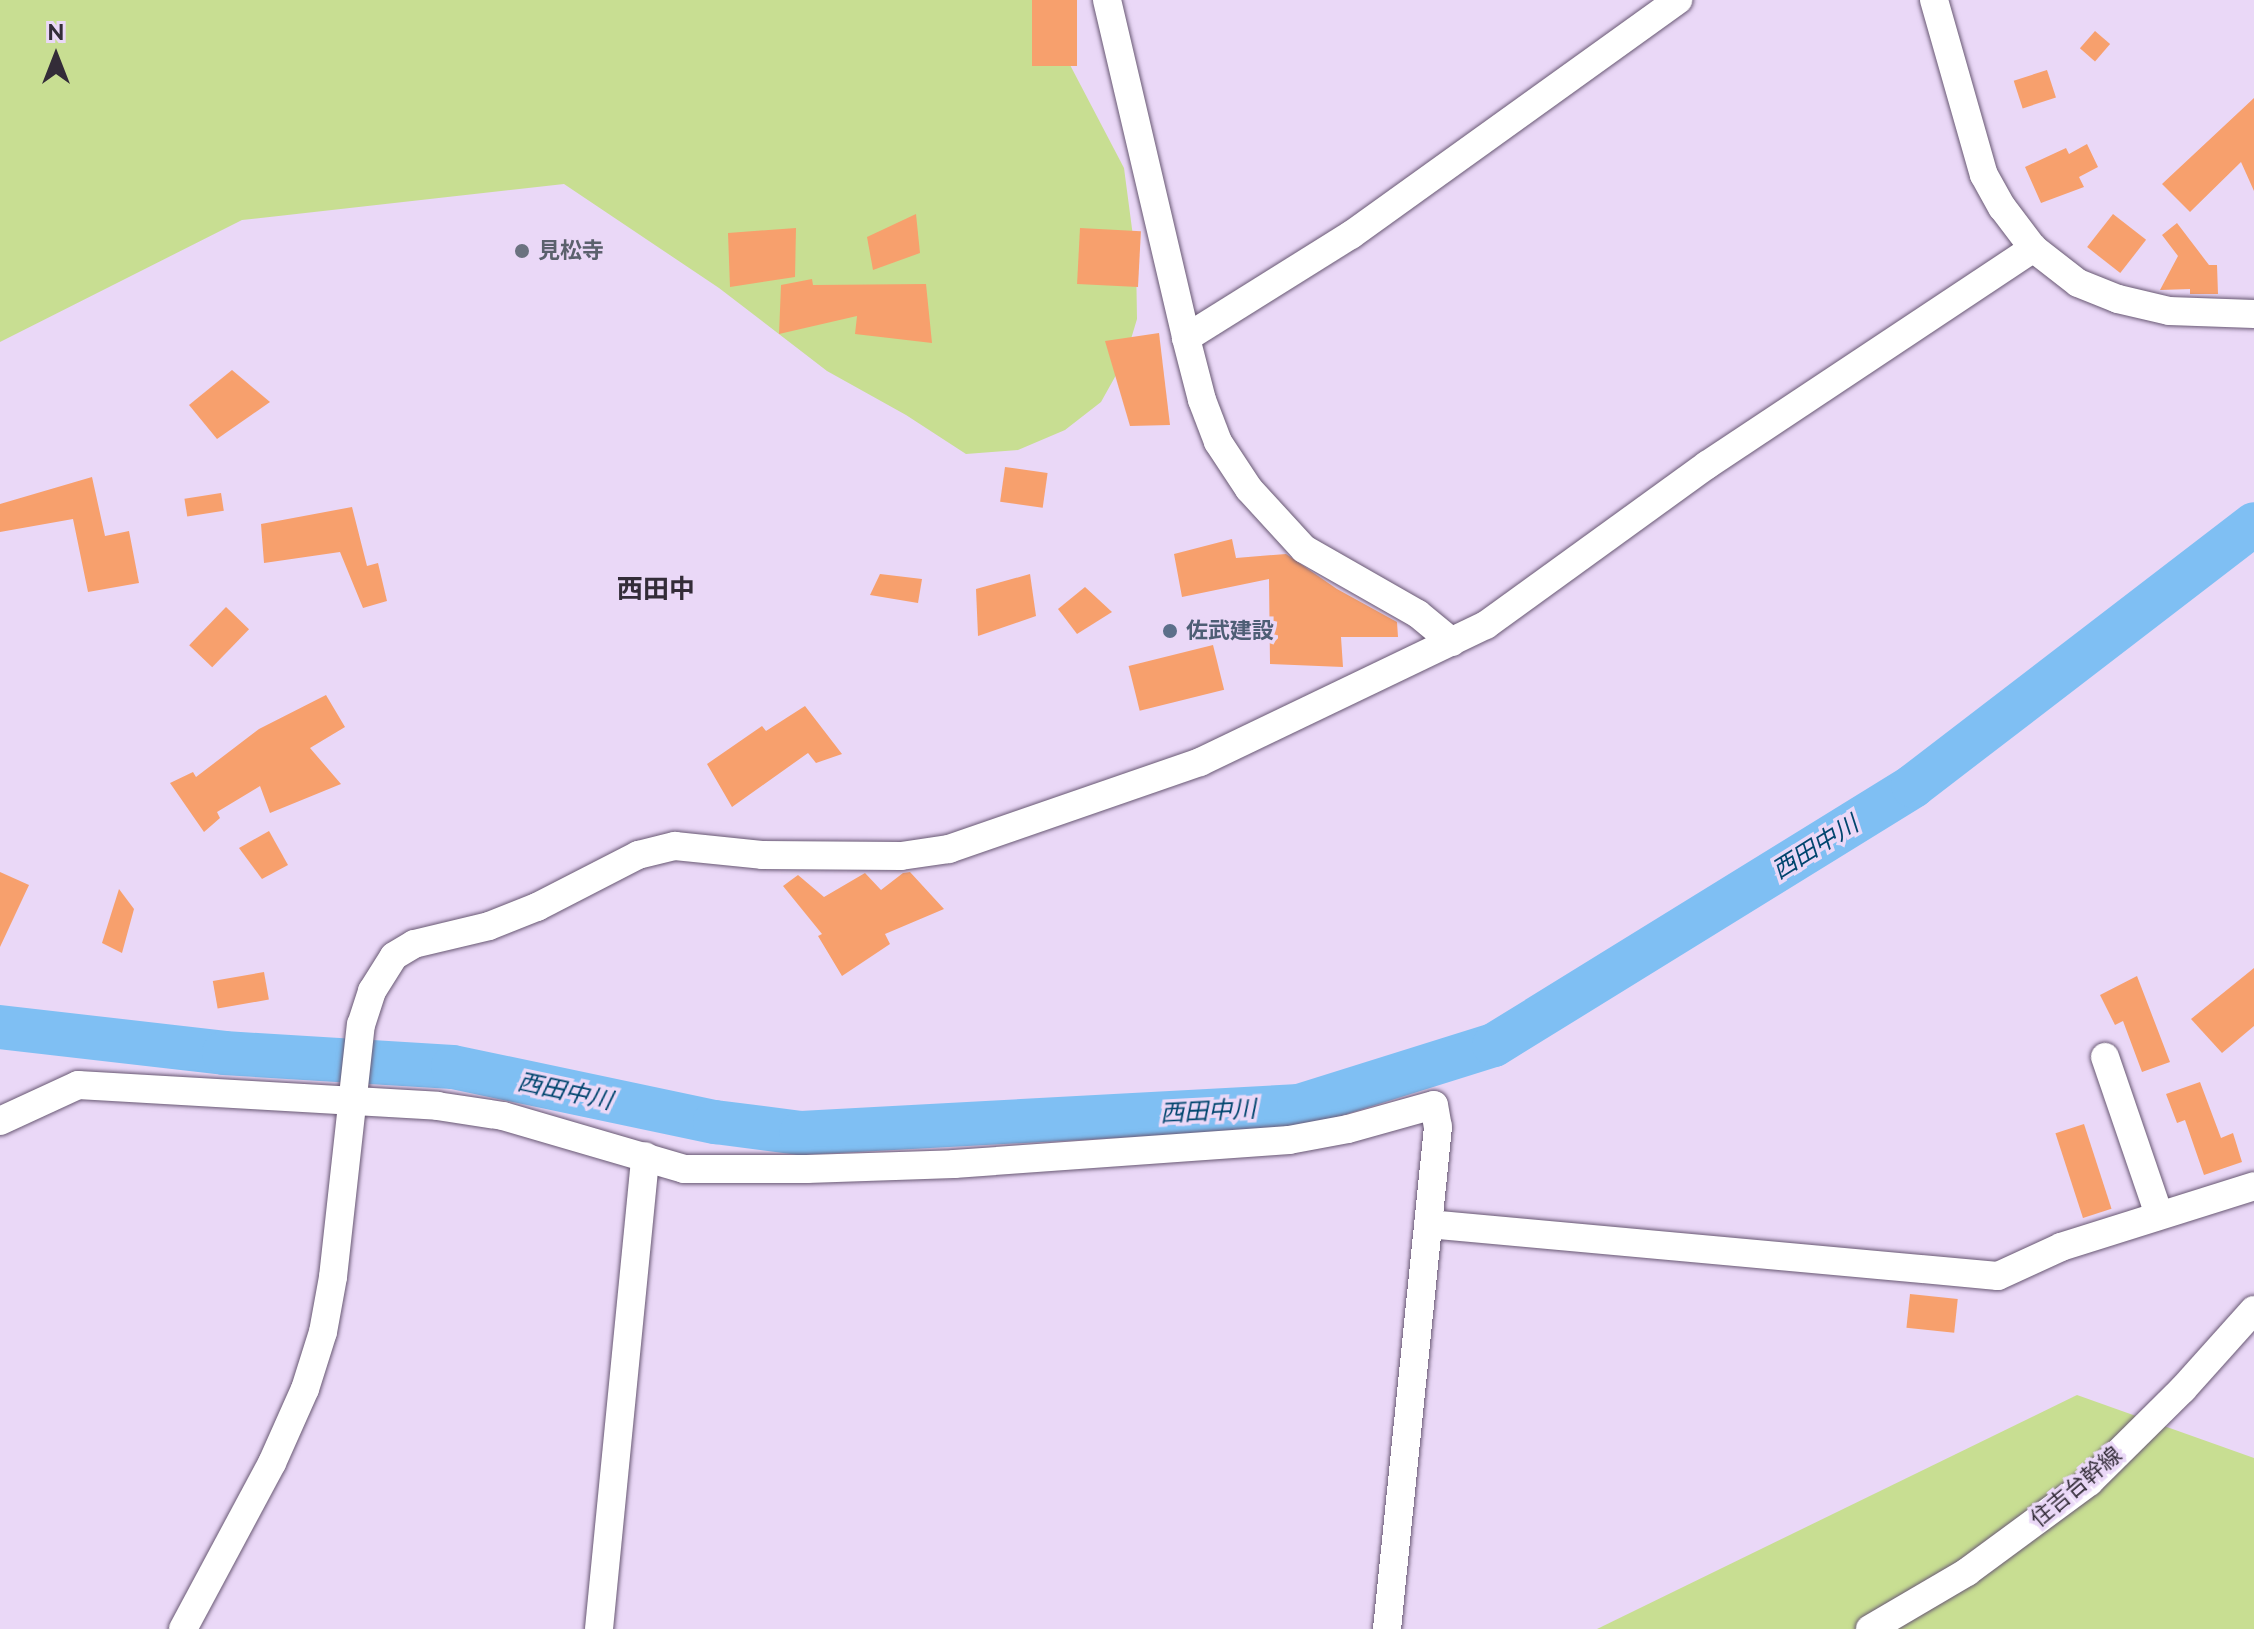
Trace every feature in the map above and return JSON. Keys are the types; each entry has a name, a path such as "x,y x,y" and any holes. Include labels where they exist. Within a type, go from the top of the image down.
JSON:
{"street":[{"path":"1107,0 1186,338 1202,400 1218,442 1249,489 1285,530 1320,560 1418,614 1452,642"},
{"path":"1186,338 1351,235 1678,0"},
{"path":"1934,0 1984,175 2002,207 2033,248 2078,283 2118,299 2169,311 2254,314"},
{"path":"183,1629 272,1463 305,1389 323,1332 333,1277 361,1025 372,991 394,956 414,944 489,926 537,907 638,855 675,846 762,855 901,856 949,849 1200,762 1486,625 1707,465 2033,248"},
{"path":"2105,1057 2159,1215"},
{"path":"0,1121 78,1085 354,1094 503,1116 684,1169 807,1169 1033,1159 1289,1140 1348,1129 1434,1105 1438,1127 1387,1629"},
{"path":"599,1629 645,1156"},
{"path":"1428,1224 1998,1276 2061,1247 2254,1186"},
{"name":"住吉台幹線","path":"1870,1629 1967,1572 2089,1482 2183,1389 2254,1310"}],"green space":[{"path":"0,0 1036,0 1124,168 1136,259 1137,319 1125,359 1101,402 1065,430 1018,450 966,454 906,415 827,371 719,288 564,184 242,220 0,342"},
{"path":"2077,1395 2254,1458 2254,1629 1597,1629"}],"building":[{"path":"1032,0 1077,0 1077,66 1032,66"},
{"path":"2095,31 2110,44 2095,61 2080,48"},
{"path":"2047,70 2056,98 2023,108 2014,81"},
{"path":"2254,98 2254,191 2241,162 2190,212 2162,184"},
{"path":"2087,144 2098,167 2079,177 2084,187 2041,203 2025,167 2066,148 2069,154"},
{"path":"916,214 920,253 873,270 867,237"},
{"path":"2113,214 2146,240 2120,273 2087,247"},
{"path":"2177,223 2209,265 2217,265 2218,294 2190,294 2190,289 2160,290 2178,256 2162,235"},
{"path":"796,228 795,277 730,287 728,233"},
{"path":"1080,228 1141,231 1138,287 1077,284"},
{"path":"812,279 813,285 926,284 932,343 855,334 857,316 779,334 781,285"},
{"path":"1159,333 1170,425 1130,426 1105,341"},
{"path":"232,370 270,402 217,439 189,405"},
{"path":"1005,467 1048,473 1043,508 1000,502"},
{"path":"92,477 105,536 129,531 139,583 88,592 73,519 0,532 0,504"},
{"path":"221,493 224,511 187,517 184,499"},
{"path":"352,507 367,566 378,563 387,601 363,608 340,552 264,563 261,524"},
{"path":"1232,539 1236,558 1286,554 1337,589 1397,622 1398,637 1341,637 1343,667 1270,664 1269,579 1182,597 1174,554"},
{"path":"880,574 922,579 918,603 870,595"},
{"path":"1030,574 1036,616 978,636 976,589"},
{"path":"1085,587 1112,612 1077,634 1058,609"},
{"path":"226,607 249,629 212,667 189,645"},
{"path":"1213,645 1224,690 1140,711 1129,666"},
{"path":"326,695 345,727 310,748 341,784 270,813 260,786 217,812 220,818 204,832 170,783 193,772 196,777 259,729"},
{"path":"805,706 842,754 816,763 808,753 732,807 707,764 762,726 766,731"},
{"path":"269,831 288,865 262,879 239,848"},
{"path":"0,872 29,885 0,947"},
{"path":"910,872 944,909 885,934 890,944 842,976 818,936 822,934 783,886 798,875 824,897 865,873 881,890 903,873"},
{"path":"119,889 134,909 122,953 102,943"},
{"path":"2254,968 2254,1026 2222,1053 2191,1019"},
{"path":"264,972 269,1000 218,1009 213,981"},
{"path":"2137,976 2170,1062 2142,1072 2123,1021 2115,1025 2100,995"},
{"path":"2200,1082 2221,1138 2233,1133 2242,1162 2204,1175 2185,1120 2177,1123 2166,1094"},
{"path":"2084,1124 2112,1209 2083,1218 2055,1133"},
{"path":"1910,1294 1958,1299 1954,1333 1906,1328"}],"waterway":[{"name":"西田中川","path":"0,1027 224,1053 453,1067 715,1122 801,1133 1299,1106 1494,1045 1913,786 2254,524"}],"place":[{"name":"見松寺","path":"522,251"},
{"name":"佐武建設","path":"1170,631"}],"district":[{"name":"西田中","path":"656,590"}]}
